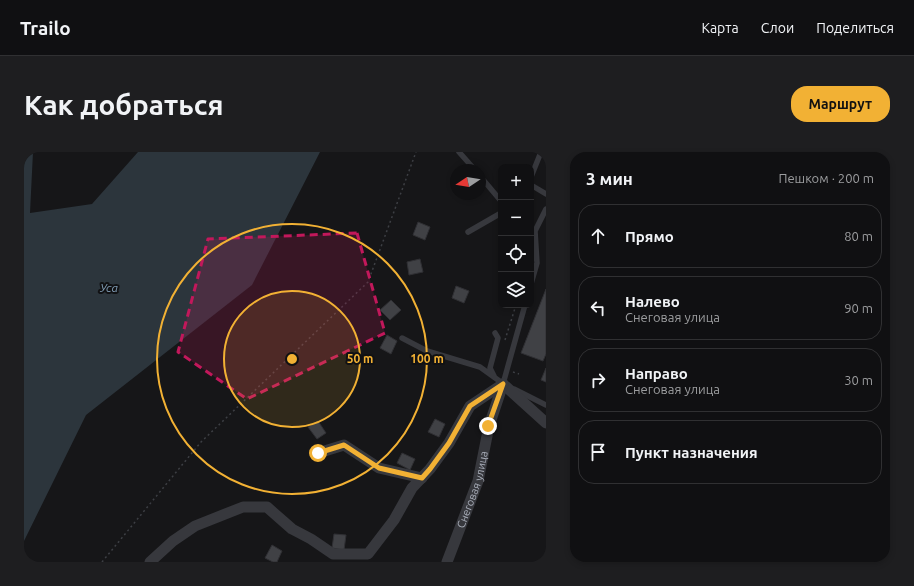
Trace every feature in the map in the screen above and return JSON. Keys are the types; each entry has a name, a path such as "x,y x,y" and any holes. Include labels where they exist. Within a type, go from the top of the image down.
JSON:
{"street":[{"path":"150,562 173,541 194,526 243,507 267,507 292,529 311,539 331,558 368,554 394,520 412,488 430,469 449,443 470,406 503,384 546,423"},
{"name":"Снеговая улица","path":"447,562 478,481 488,426 503,384"},
{"path":"318,453 344,445 379,468 422,478"}],"lane":[{"path":"459,152 470,164"},
{"path":"534,170 541,152"},
{"path":"486,183 500,200"},
{"path":"534,187 546,194"},
{"path":"534,274 537,263 535,231 546,208"},
{"path":"468,232 498,215"},
{"path":"534,256 537,263"},
{"path":"503,384 524,308"},
{"path":"494,377 490,368 498,338 495,333"},
{"path":"402,338 427,351 480,367 503,384 546,405"}],"path":[{"path":"102,562 201,442 368,282 416,152"}],"highlighted area":[{"path":"357,233 385,333 247,399 178,352 208,239"}],"water":[{"name":"Уса","path":"24,152 33,152 30,213 92,204 138,152 320,152 252,285 86,415 24,541"}],"building":[{"path":"418,222 430,227 425,240 413,235"},
{"path":"420,259 423,272 409,275 407,262"},
{"path":"456,286 469,291 464,303 452,298"},
{"path":"546,289 546,354 543,361 521,353"},
{"path":"391,300 401,310 390,320 380,310"},
{"path":"387,335 397,341 391,354 380,348"},
{"path":"546,368 546,382 541,380"},
{"path":"435,419 445,424 439,437 428,432"},
{"path":"318,421 326,433 317,439 308,427"},
{"path":"402,453 415,459 410,470 397,463"},
{"path":"334,534 346,535 344,550 332,548"},
{"path":"272,545 282,551 277,562 273,562 265,558"}],"route":[{"path":"318,453 344,445 379,468 422,478 449,443 470,406 503,384 488,426"}]}
